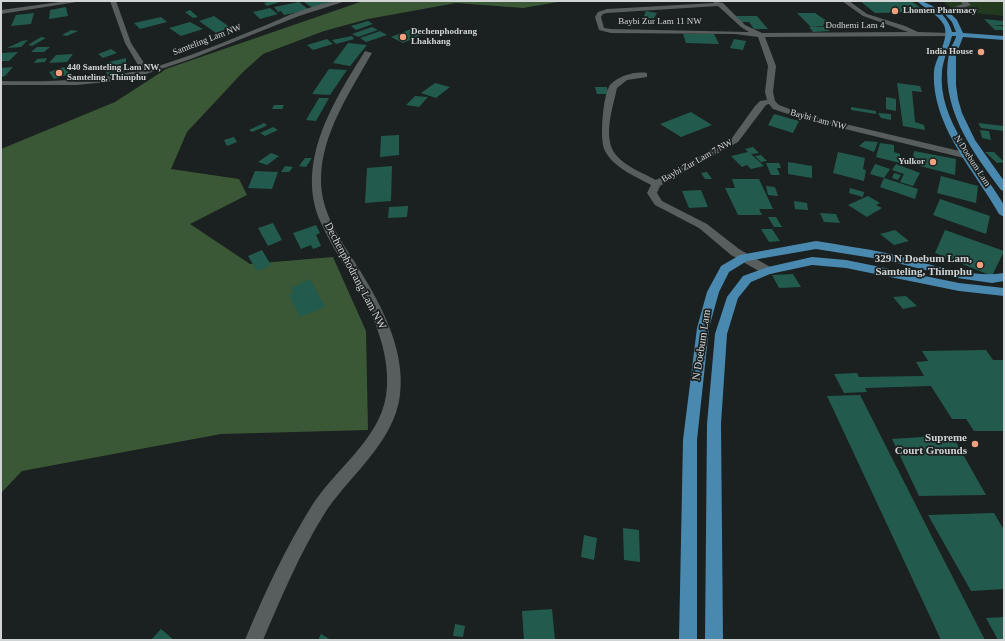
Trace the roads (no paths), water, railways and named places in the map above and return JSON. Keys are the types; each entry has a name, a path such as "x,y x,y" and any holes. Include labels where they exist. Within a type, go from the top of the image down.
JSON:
{"main road":[{"path":"920,1 938,14 947,25 949,34 1004,38"},
{"path":"929,1 947,12 958,27 960,35"},
{"name":"N Doebum Lam","path":"949,34 938,71 939,94 947,120 956,138 991,191 1004,214"},
{"name":"N Doebum Lam","path":"960,35 953,52 954,102 965,127 985,162 1004,188"},
{"name":"N Doebum Lam","path":"688,640 690,440 703,328 713,292 725,269 744,258 816,245 885,256 957,274 992,279 1004,277"},
{"name":"N Doebum Lam","path":"714,640 714,424 721,334 733,297 747,280 768,271 812,261 846,264 959,287 1004,292"}],"street":[{"path":"1,12 80,1"},
{"path":"112,1 128,44 146,72"},
{"name":"Samteling Lam NW","path":"1,83 64,84 120,78 146,72 192,58 298,14 342,1"},
{"path":"845,1 865,15 903,27 917,35"},
{"path":"938,14 968,5 963,1"},
{"path":"718,3 743,26 761,36 772,66 769,92 770,101"},
{"name":"Baybi Zur Lam 11 NW","path":"718,3 607,11 600,13 598,17 601,28 611,31 735,32 761,36"},
{"name":"Dodhemi Lam 4","path":"761,36 949,34"},
{"name":"Dechenphodrang Lam NW","path":"254,640 297,548 327,496 365,451 383,424 393,396 391,352 380,322 351,266 327,226 319,203 316,180 324,139 330,120 368,53"},
{"path":"644,75 625,78 613,87 606,123 606,137 612,156 656,184"},
{"name":"Baybi Lam NW","path":"770,101 776,107 800,116 968,156"},
{"name":"Baybi Zur Lam 7 NW","path":"744,258 703,226 658,203 652,193 656,184 735,140 758,108 763,103 770,101"},
{"path":"744,258 768,271"}],"place":[{"name":"Lhomen Pharmacy","path":"895,11"},
{"name":"Dechenphodrang Lhakhang","path":"403,37"},
{"name":"India House","path":"981,52"},
{"name":"440 Samteling Lam NW, Samteling, Thimphu","path":"59,73"},
{"name":"Yulkor","path":"933,162"},
{"name":"329 N Doebum Lam, Samteling, Thimphu","path":"980,265"},
{"name":"Supreme Court Grounds","path":"975,444"}]}
